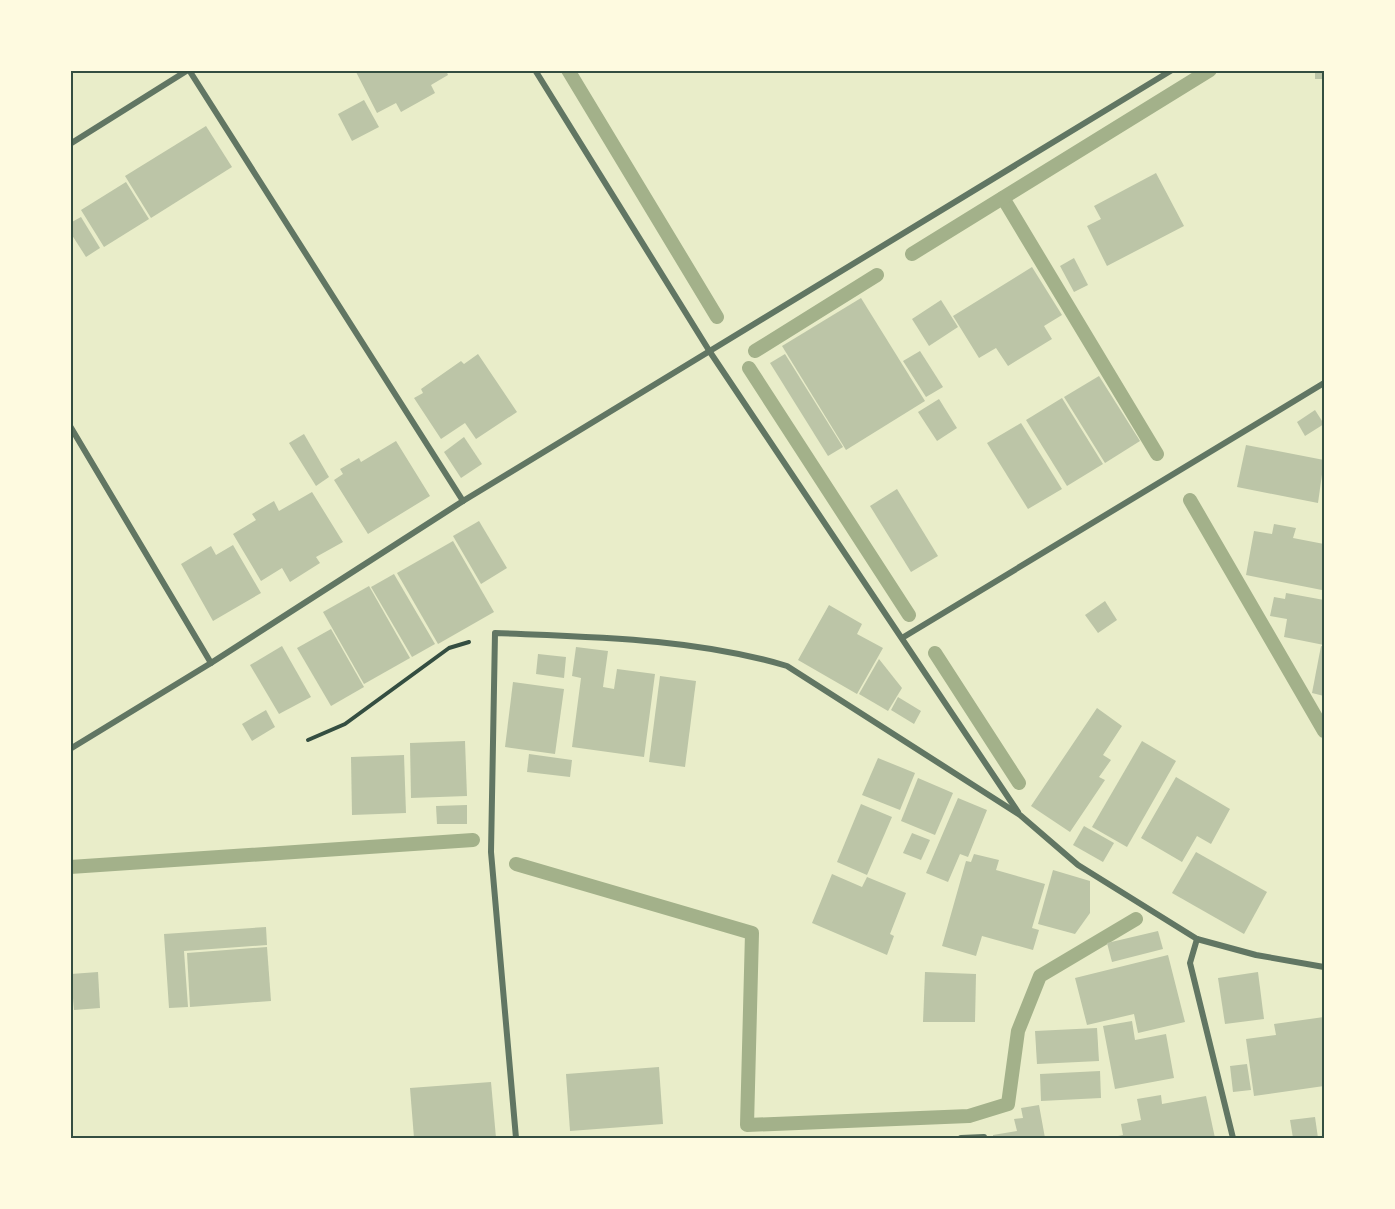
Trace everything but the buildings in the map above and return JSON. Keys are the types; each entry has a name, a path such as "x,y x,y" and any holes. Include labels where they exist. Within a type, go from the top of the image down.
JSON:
{"street":[{"path":"70,144 189,70 463,501"},
{"path":"535,70 710,352 1020,815"},
{"path":"70,749 211,663 463,501 1172,70"},
{"path":"902,638 1324,383"},
{"path":"70,426 211,663"},
{"path":"516,1138 491,852 495,633 578,637 715,649 750,655 787,666 1020,815 1078,865 1197,939 1256,955 1324,967"},
{"path":"1197,939 1190,963 1233,1138"},
{"path":"961,1138 984,1137"}],"path":[{"path":"308,740 345,724 449,648 495,633"}],"waterway":[{"path":"568,70 717,317"},
{"path":"912,254 1210,70"},
{"path":"1003,198 1157,454"},
{"path":"755,351 877,275"},
{"path":"749,368 909,615"},
{"path":"1190,500 1324,731"},
{"path":"935,653 1019,783"},
{"path":"70,867 473,840"},
{"path":"516,864 752,933 747,1125 969,1116 1008,1104 1018,1031 1040,976 1136,919"}]}
